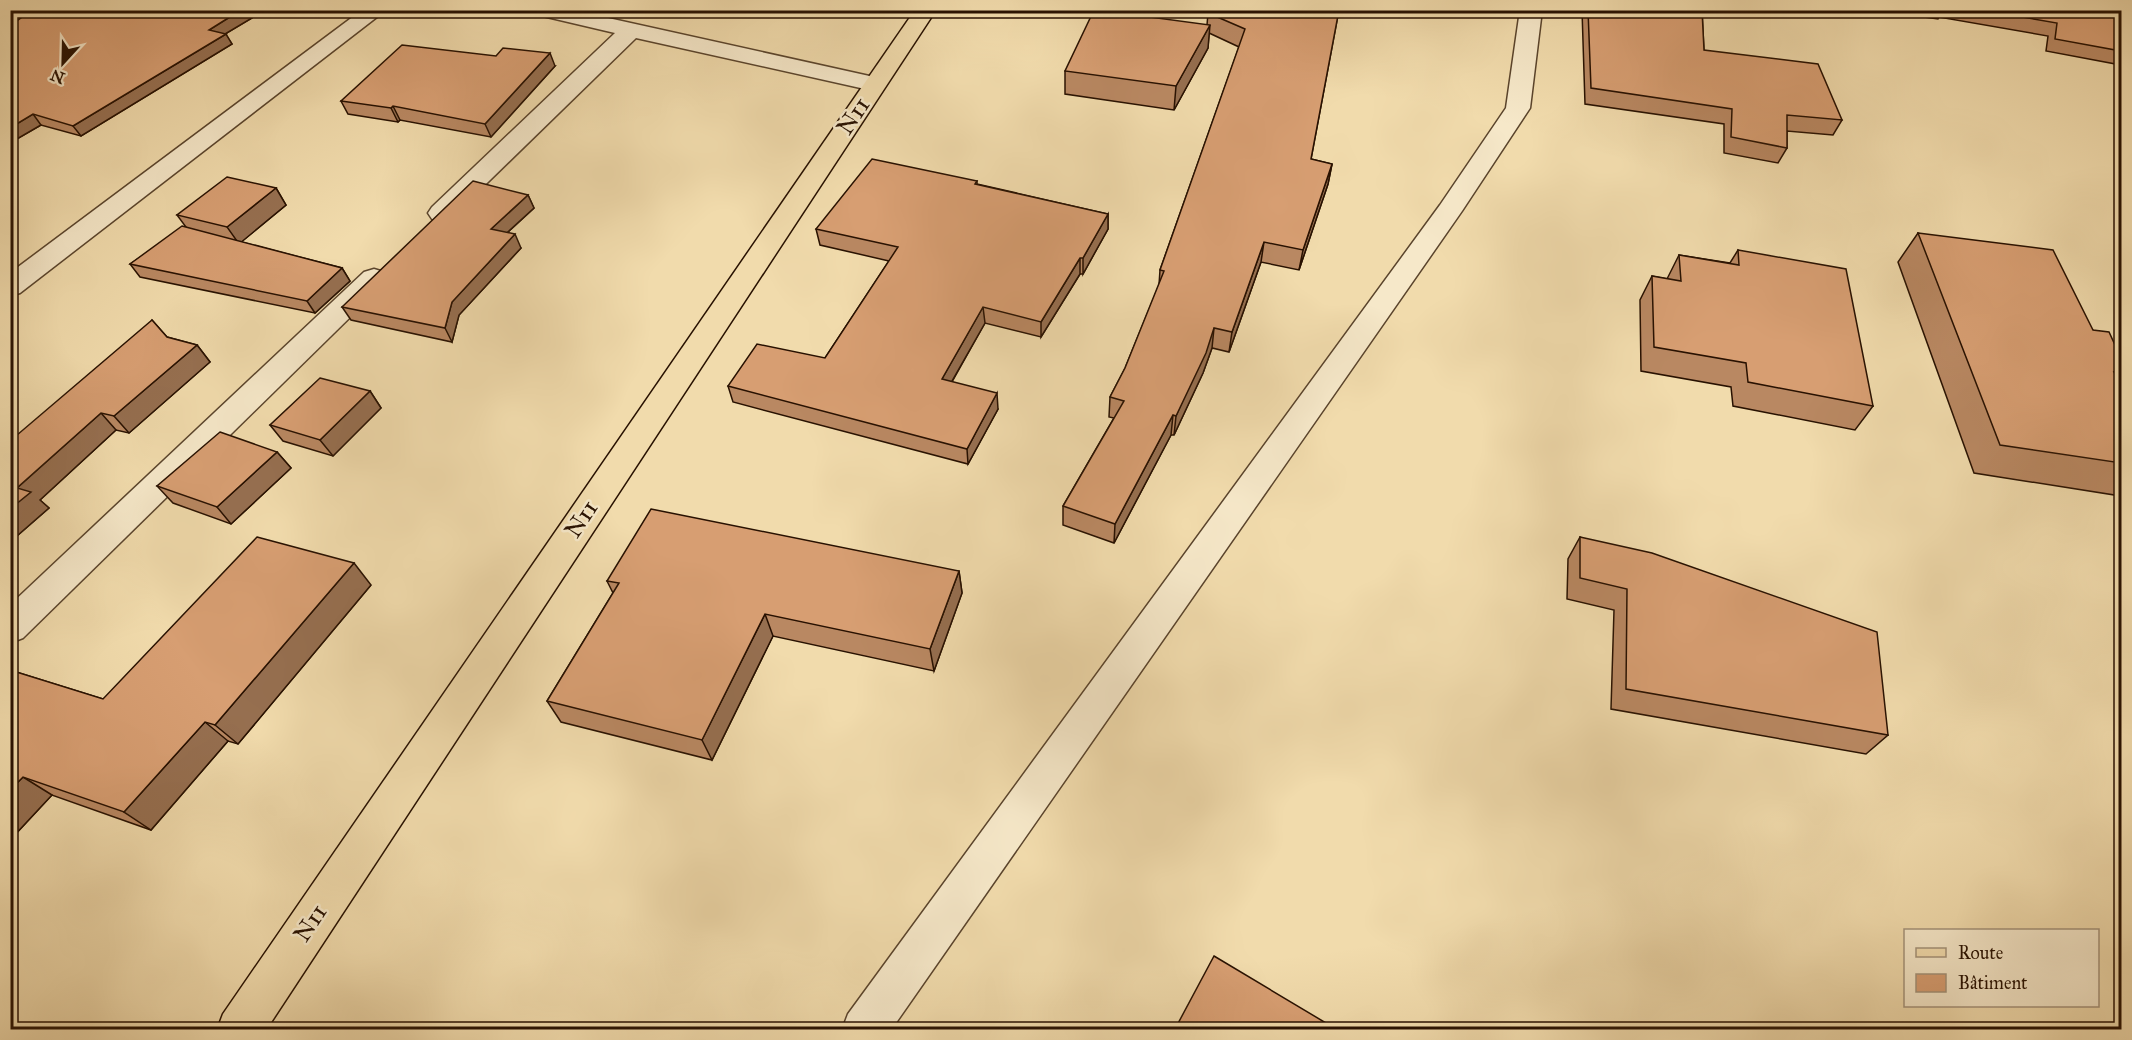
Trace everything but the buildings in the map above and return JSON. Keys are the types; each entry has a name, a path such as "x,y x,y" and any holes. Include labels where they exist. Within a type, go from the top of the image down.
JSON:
{"main road":[{"name":"N11","path":"239,1029 926,10"}],"street":[{"path":"10,287 376,10"},
{"path":"541,10 874,84"},
{"path":"864,1029 1442,220 1518,108 1531,10"},
{"path":"2100,19 2121,21"},
{"path":"423,230 630,31"},
{"path":"10,628 389,263"}]}
